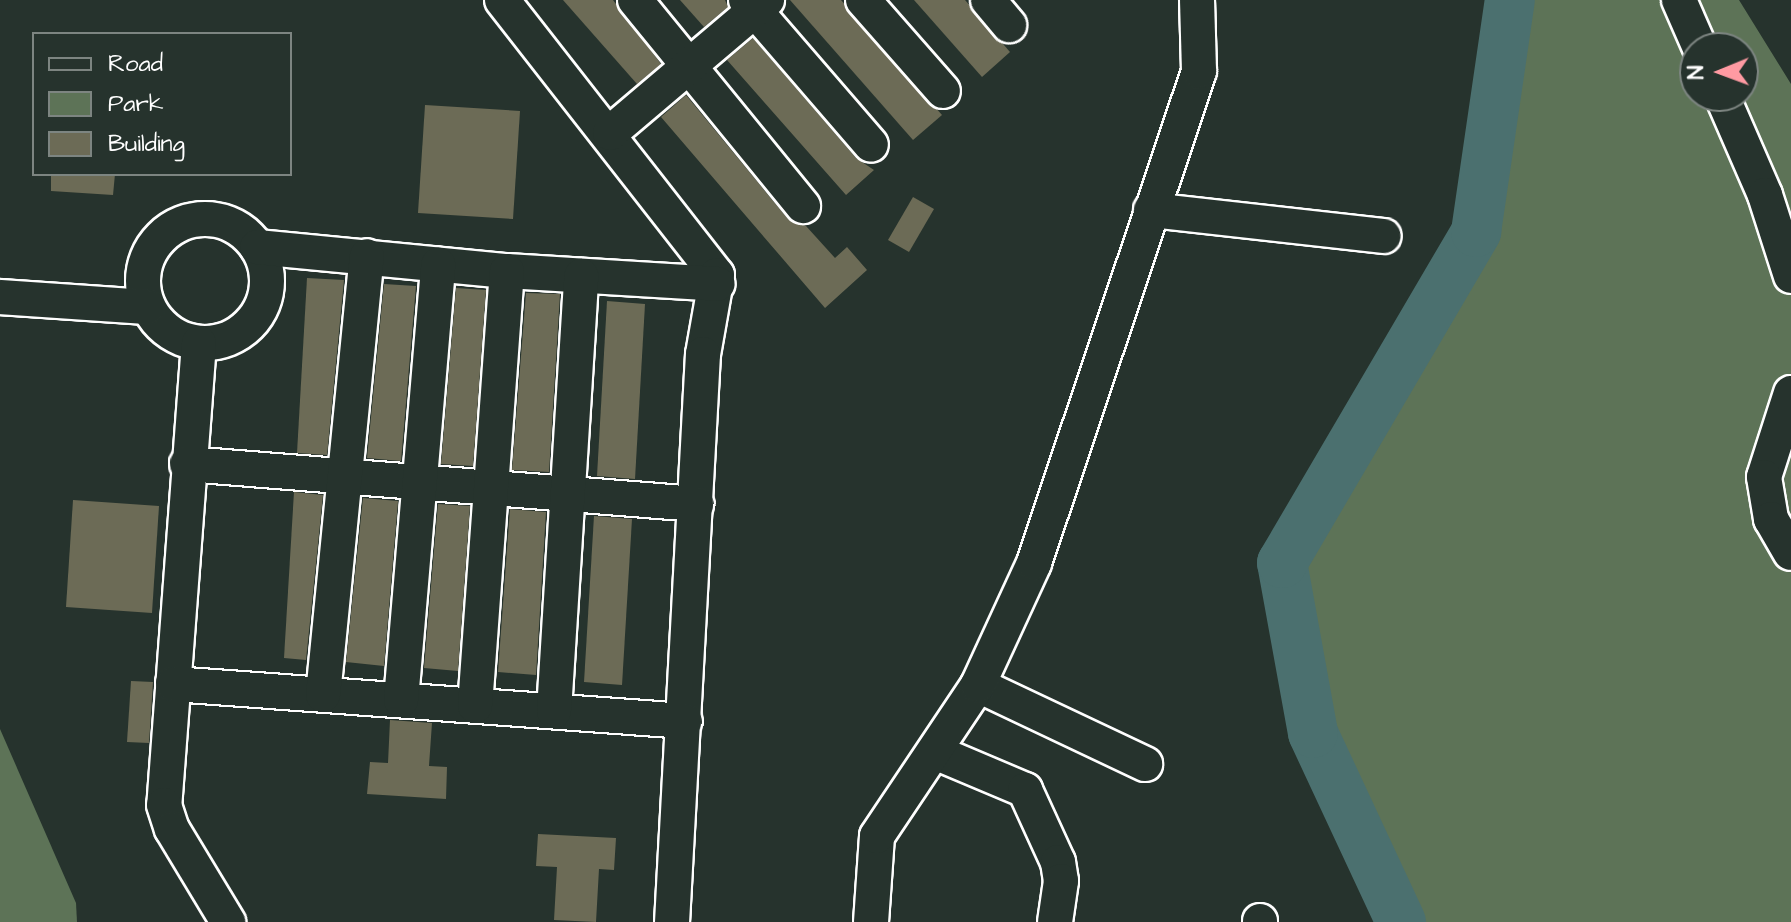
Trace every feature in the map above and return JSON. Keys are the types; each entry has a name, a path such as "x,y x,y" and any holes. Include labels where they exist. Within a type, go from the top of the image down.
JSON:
{"street":[{"path":"502,0 712,264 718,284 703,354 672,922"},
{"path":"635,0 803,206"},
{"path":"863,0 943,91"},
{"path":"871,922 877,836 978,685 1034,563 1199,71 1197,0"},
{"path":"1679,0 1693,32"},
{"path":"610,133 689,66 756,3 871,145"},
{"path":"1729,112 1765,195 1791,276"},
{"path":"1151,210 1384,236"},
{"path":"210,219 237,228 257,247 267,273 258,314 239,334 199,343 174,335 148,307 145,265 169,230 210,219"},
{"path":"257,247 507,271 718,284"},
{"path":"323,695 367,256"},
{"path":"401,700 438,265"},
{"path":"475,706 507,271"},
{"path":"554,711 581,276"},
{"path":"0,297 148,307"},
{"path":"199,343 187,464 164,805 172,829 228,922"},
{"path":"1791,393 1764,477 1771,519 1791,553"},
{"path":"187,464 696,504"},
{"path":"173,684 685,721"},
{"path":"978,685 1145,764"},
{"path":"935,752 1025,790 1058,862 1061,881 1055,922"}],"green space":[{"path":"1510,0 1739,0 1759,32 1679,32 1679,112 1759,112 1759,32 1791,84 1791,922 1401,922 1313,733 1282,563 1476,232"},
{"path":"0,729 76,903 77,922 0,922"}],"building":[{"path":"563,0 613,0 661,64 637,84"},
{"path":"680,0 725,0 728,7 704,27"},
{"path":"790,0 841,0 942,115 913,140"},
{"path":"914,0 965,0 1010,52 982,77"},
{"path":"753,38 856,158 874,170 846,195 727,60"},
{"path":"686,95 788,219 806,226 835,258 847,247 867,270 825,308 661,117"},
{"path":"425,105 520,111 513,219 418,213"},
{"path":"51,176 115,176 113,195 51,191"},
{"path":"913,197 934,209 909,252 888,240"},
{"path":"307,278 344,280 327,455 297,453"},
{"path":"384,284 416,286 401,461 367,458"},
{"path":"456,288 486,290 473,466 441,464"},
{"path":"526,293 560,294 549,472 512,470"},
{"path":"607,301 645,304 635,479 597,476"},
{"path":"294,492 323,495 306,660 284,658"},
{"path":"363,498 398,501 384,666 346,662"},
{"path":"73,500 159,506 152,613 66,607"},
{"path":"438,504 470,506 458,671 424,668"},
{"path":"510,509 546,512 536,675 498,672"},
{"path":"594,516 632,519 622,685 584,682"},
{"path":"131,681 153,682 149,743 127,742"},
{"path":"390,720 432,723 429,766 447,767 446,799 367,794 370,762 388,763"},
{"path":"538,834 616,838 614,870 599,869 596,922 554,920 557,867 536,866"}],"waterway":[{"path":"1401,922 1313,733 1282,563 1476,232 1510,0"}]}
